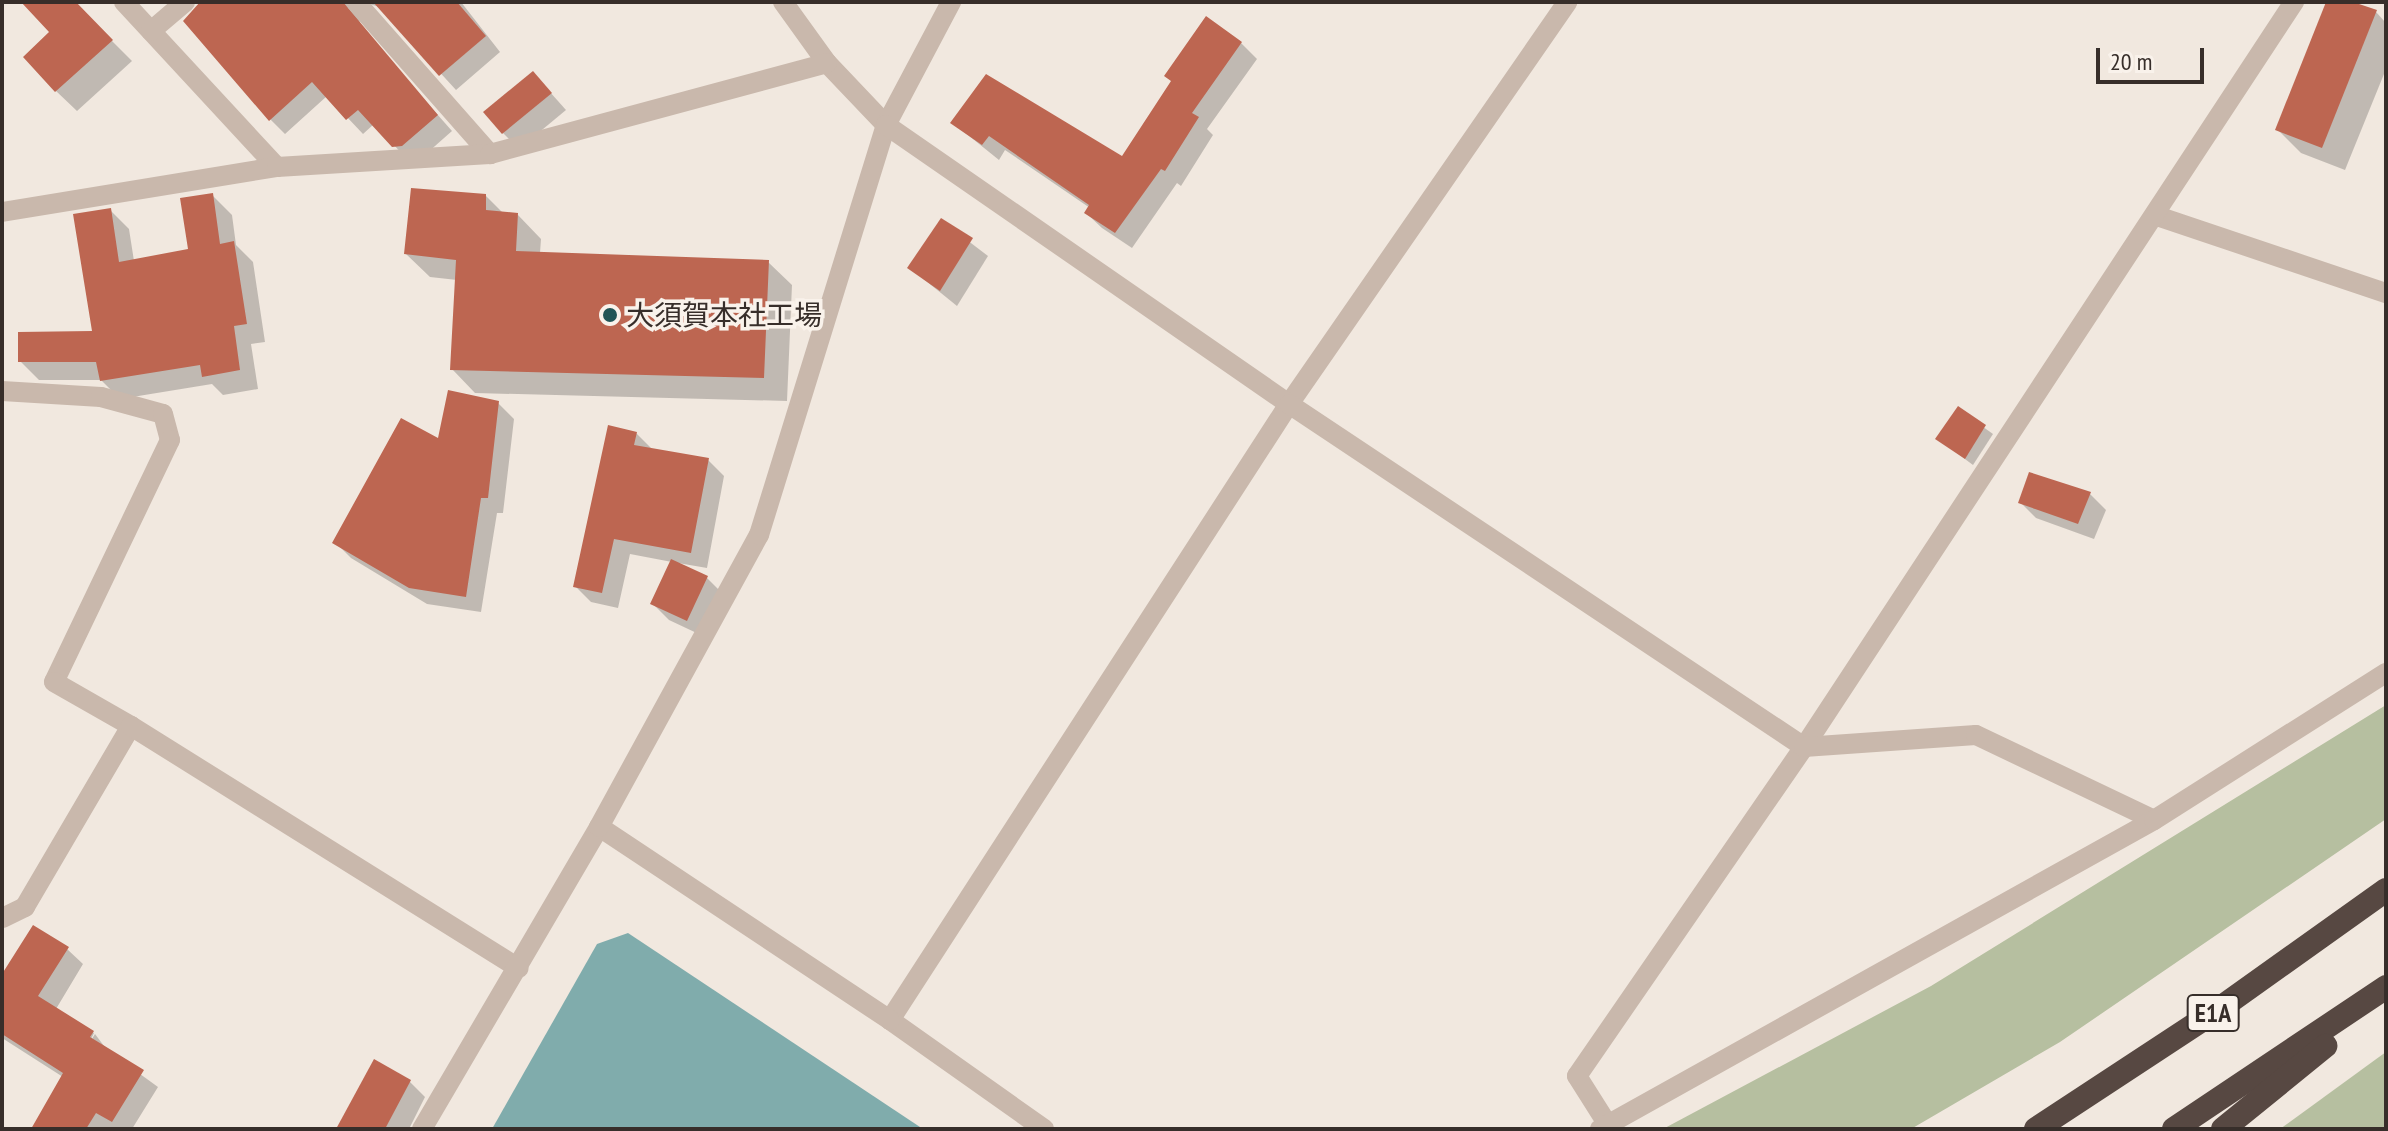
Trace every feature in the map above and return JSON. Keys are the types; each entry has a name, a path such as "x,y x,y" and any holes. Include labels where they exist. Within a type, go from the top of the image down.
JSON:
{"highway":[{"name":"E1A","path":"2036,1129 2219,1009 2386,890"},
{"path":"2174,1129 2386,987"},
{"path":"2223,1129 2386,997"}],"street":[{"path":"124,2 277,167"},
{"path":"151,31 185,2"},
{"path":"356,2 490,154"},
{"path":"783,2 827,63 886,125 1289,404 1804,747 1976,735 2154,820"},
{"path":"422,1129 599,827 759,535 886,125 951,2"},
{"path":"890,1020 1289,404 1567,2"},
{"path":"2294,2 2157,216 1804,747 1577,1076 1604,1127 2154,820 2386,673"},
{"path":"2,212 277,167 490,154 827,63"},
{"path":"2157,216 2386,293"},
{"path":"2,391 101,397 163,414 170,440 54,682 131,726 519,968"},
{"path":"2,918 25,907 131,726"},
{"path":"599,827 890,1020 1044,1129"}],"green space":[{"path":"2386,705 2386,819 2060,1042 1911,1129 1663,1129 1931,986"},
{"path":"2386,1052 2386,1129 2280,1129 2379,1057"}],"water":[{"path":"628,933 923,1129 492,1129 597,944"}],"building":[{"path":"21,2 76,2 113,40 55,92 23,57 49,32"},
{"path":"200,2 343,2 438,115 402,146 392,147 358,110 346,120 312,82 269,121 183,21"},
{"path":"373,2 457,2 486,36 439,76"},
{"path":"2326,2 2353,2 2377,10 2322,148 2275,130"},
{"path":"1206,16 1242,42 1192,113 1199,117 1165,171 1161,169 1115,233 1084,213 1089,205 989,136 982,145 950,123 986,74 1122,156 1171,81 1164,76"},
{"path":"533,71 552,93 502,134 483,112"},
{"name":"大須賀本社工場","path":"411,188 486,194 486,210 518,213 516,251 769,260 764,378 450,370 456,260 404,254"},
{"path":"213,193 220,244 234,241 247,324 234,326 240,370 202,377 200,365 100,381 96,362 18,362 18,332 92,331 73,214 111,208 119,262 188,249 180,198"},
{"path":"941,218 973,238 940,291 907,268"},
{"path":"448,390 499,401 488,498 481,498 466,597 409,588 332,543 401,418 438,438"},
{"path":"1958,406 1986,425 1965,459 1935,439"},
{"path":"608,425 637,432 634,445 709,458 691,553 614,539 602,593 573,587"},
{"path":"2029,472 2091,492 2078,524 2018,503"},
{"path":"671,559 708,576 687,621 650,604"},
{"path":"33,925 69,947 38,996 94,1031 90,1037 144,1070 112,1122 96,1113 86,1129 31,1129 63,1073 2,1034 2,974"},
{"path":"374,1059 411,1080 385,1129 336,1129"}],"place":[{"name":"大須賀本社工場","path":"610,315"}]}
